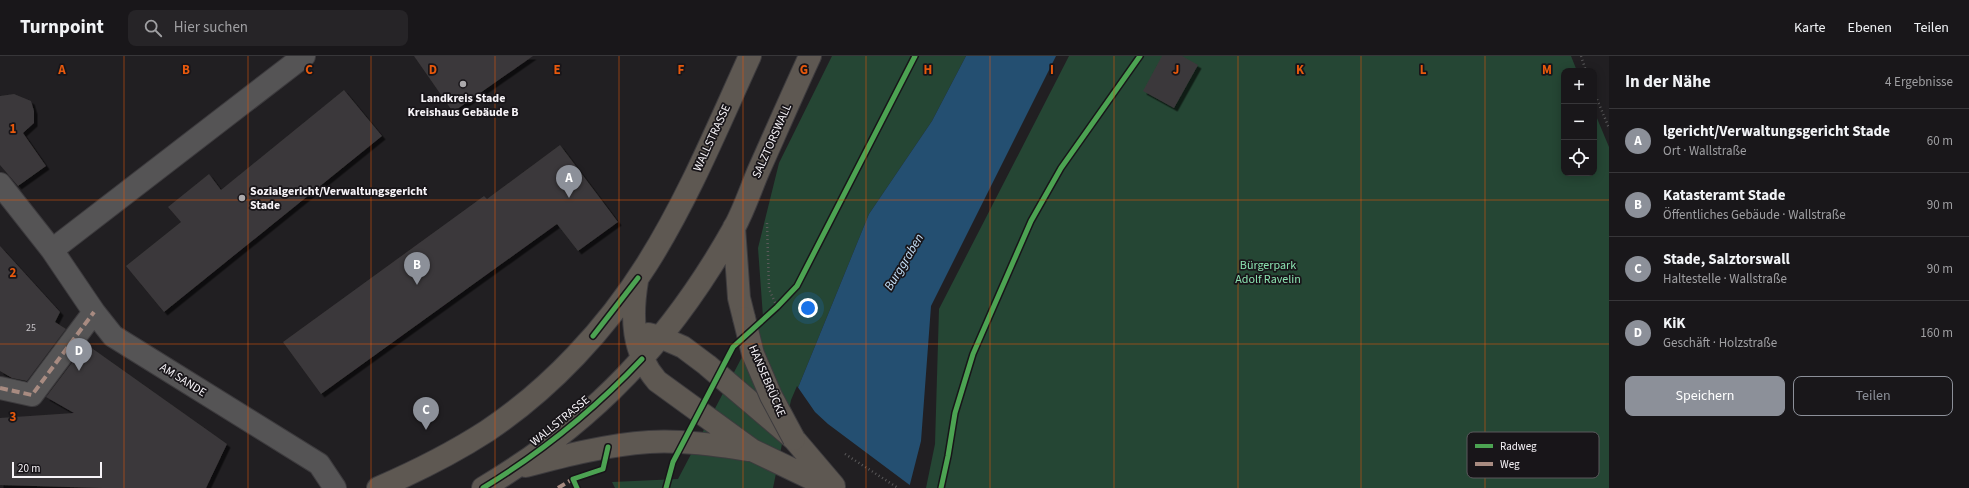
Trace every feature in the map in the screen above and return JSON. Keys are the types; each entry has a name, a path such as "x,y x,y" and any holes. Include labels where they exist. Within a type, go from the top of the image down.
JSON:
{"main road":[{"name":"WALLSTRASSE","path":"378,488 443,457 488,430 541,388 593,336 638,278 658,245 685,194 750,56"},
{"name":"SALZTORSWALL","path":"734,227 810,56"},
{"name":"WALLSTRASSE","path":"483,488 516,468 584,417 611,392 660,337 695,290 734,227"},
{"name":"HANSEBRÜCKE","path":"734,227 738,298 756,361 770,396 794,439"},
{"path":"638,278 634,301 634,331 642,359 649,372 657,381 681,400 752,450 831,488"},
{"name":"HANSEBRÜCKE","path":"593,336 610,332 634,331 660,337 683,347 707,365 794,439 836,488"},
{"path":"516,468 577,453 649,442 690,443 752,450"}],"street":[{"path":"52,250 304,56"},
{"name":"AM SANDE","path":"0,184 52,250 94,312 114,336 319,464 335,488"},
{"path":"0,388 32,395 94,312"}],"path":[{"path":"1581,56 1585,68"},
{"path":"1597,99 1609,128"},
{"path":"768,242 769,289 777,307"}],"green space":[{"path":"832,56 966,56 932,121 869,214 793,400 775,488 615,488 612,482 678,479 763,317 758,248 779,163"},
{"name":"Bürgerpark Adolf Ravelin","path":"1069,56 1571,56 1576,68 1561,68 1561,176 1597,176 1597,118 1609,147 1609,488 926,488 935,444 939,309"}],"water":[{"name":"Burggraben","path":"966,56 1056,56 931,306 921,441 909,488 775,488 793,400 869,214 932,121"}],"pier":[{"path":"797,386 815,412 828,424 911,486 911,488 773,488 791,400"}],"building":[{"name":"Landkreis Stade Kreishaus Gebäude B","path":"414,56 533,56 453,112"},
{"path":"1162,56 1182,56 1198,65 1174,108 1143,91"},
{"name":"Sozialgericht/Verwaltungsgericht Stade","path":"344,90 382,136 164,312 126,266 181,222 168,207 209,174 221,190"},
{"path":"14,94 31,101 34,111 34,123 23,133 46,166 18,186 0,165 0,96"},
{"path":"560,145 618,222 578,251 557,224 321,394 283,342 484,196 487,199"},
{"path":"0,246 60,312 55,322 66,329 27,381 12,378 0,371"},
{"path":"86,344 227,444 206,488 103,488 0,485 0,418 74,413 46,397"}],"marked path":[{"path":"0,388 32,395 94,312"},
{"path":"558,488 573,479"}],"cycle path":[{"path":"666,488 673,462 733,347 777,307 797,286 915,56"},
{"path":"941,488 955,413 973,354 1031,221 1061,168 1140,56"},
{"path":"593,336 638,278"},
{"path":"483,488 526,460 567,429 605,396 642,359"},
{"path":"577,488 573,479 603,469 608,447"}],"place":[{"name":"Landkreis Stade Kreishaus Gebäude B","path":"463,84"},
{"name":"Sozialgericht/Verwaltungsgericht Stade","path":"242,198"},
{"name":"lgericht/Verwaltungsgericht Stade","path":"569,198"},
{"name":"Katasteramt Stade","path":"417,285"},
{"name":"KiK","path":"79,371"},
{"name":"Stade, Salztorswall","path":"426,430"}]}
